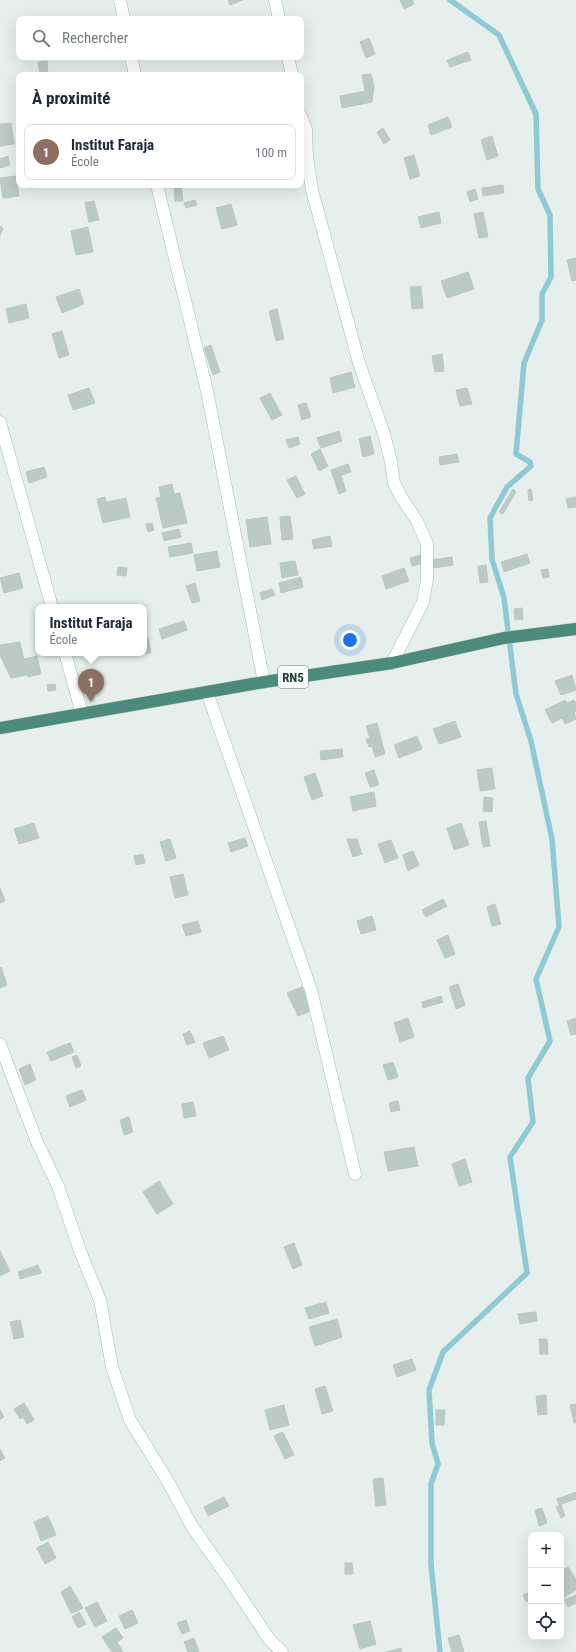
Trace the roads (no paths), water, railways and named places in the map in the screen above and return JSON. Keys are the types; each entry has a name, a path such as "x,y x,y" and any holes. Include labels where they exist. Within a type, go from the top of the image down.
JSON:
{"highway":[{"name":"RN5","path":"0,728 264,682 392,663 509,637 576,629"}],"street":[{"path":"120,0 123,16"},
{"path":"275,0 278,16"},
{"path":"132,60 134,72"},
{"path":"289,60 291,72"},
{"path":"304,124 306,130 304,158 314,198 359,363 384,434 391,462 394,483 401,497 417,521 427,544 427,579 423,602 392,663"},
{"path":"158,188 207,390 264,682"},
{"path":"0,422 51,604"},
{"path":"66,656 82,714"},
{"path":"207,692 311,990 355,1174"},
{"path":"0,1044 37,1142 58,1186 80,1251 100,1300 112,1367 130,1420 137,1434 167,1480 193,1528 231,1581 269,1639 282,1652"}],"waterway":[{"path":"440,1652 431,1564 431,1484 438,1464 432,1443 429,1390 443,1352 527,1273 510,1157 533,1122 528,1078 550,1041 536,979 559,927 552,839 531,741 516,694 504,598 492,559 490,518 507,487 531,466 530,462 516,454 524,363 542,320 542,294 551,277 550,215 538,189 536,114 499,35 450,0"}],"place":[{"name":"Institut Faraja","path":"91,702"}]}
